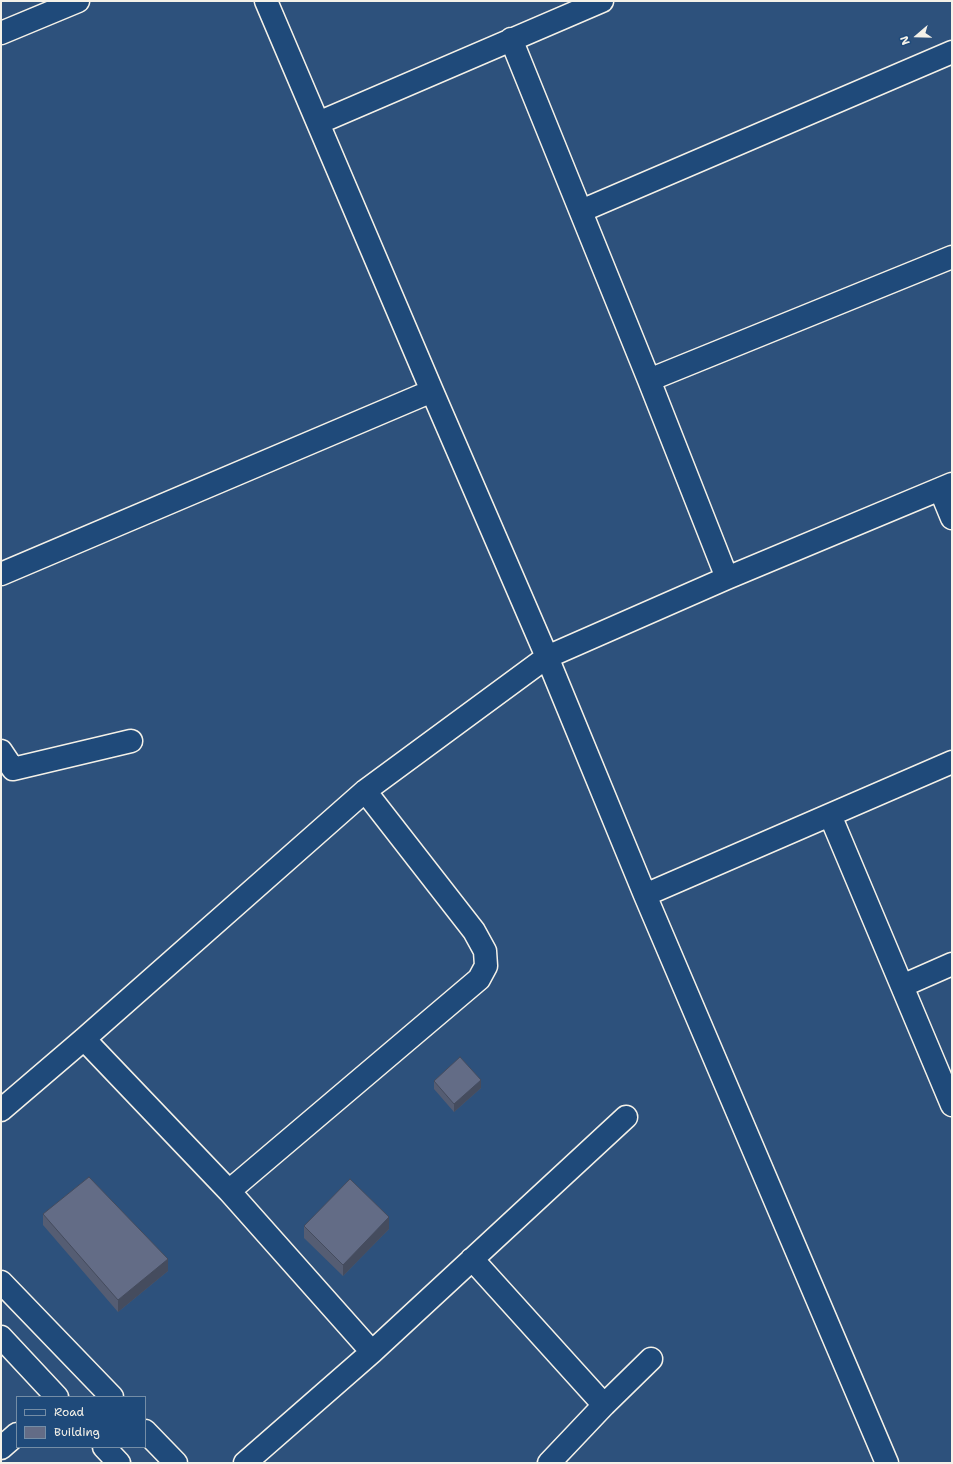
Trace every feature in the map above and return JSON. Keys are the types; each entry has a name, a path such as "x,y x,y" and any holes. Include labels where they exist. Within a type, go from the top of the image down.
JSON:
{"street":[{"path":"1,33 78,1"},
{"path":"266,1 432,391 547,656 645,895 887,1463"},
{"path":"318,123 602,1"},
{"path":"511,39 649,380 727,578"},
{"path":"581,211 952,52"},
{"path":"649,380 952,257"},
{"path":"2,571 432,391"},
{"path":"1,1110 84,1039 365,791 547,656 727,578 946,486 952,518"},
{"path":"1,751 13,770 131,741"},
{"path":"645,895 952,762"},
{"path":"229,1191 479,979 486,966 485,951 474,931 365,791"},
{"path":"830,815 952,1105"},
{"path":"902,986 952,964"},
{"path":"84,1039 229,1191 372,1352"},
{"path":"245,1463 372,1352 626,1117"},
{"path":"472,1259 604,1405"},
{"path":"1,1282 111,1396"},
{"path":"1,1337 56,1396"},
{"path":"549,1463 604,1405 651,1359"},
{"path":"146,1432 176,1463"},
{"path":"1,1448 16,1435"},
{"path":"105,1448 120,1463"}],"building":[{"path":"460,1057 481,1080 454,1104 434,1081"},
{"path":"89,1177 168,1259 118,1300 43,1214"},
{"path":"350,1179 389,1217 343,1265 304,1226"}]}
